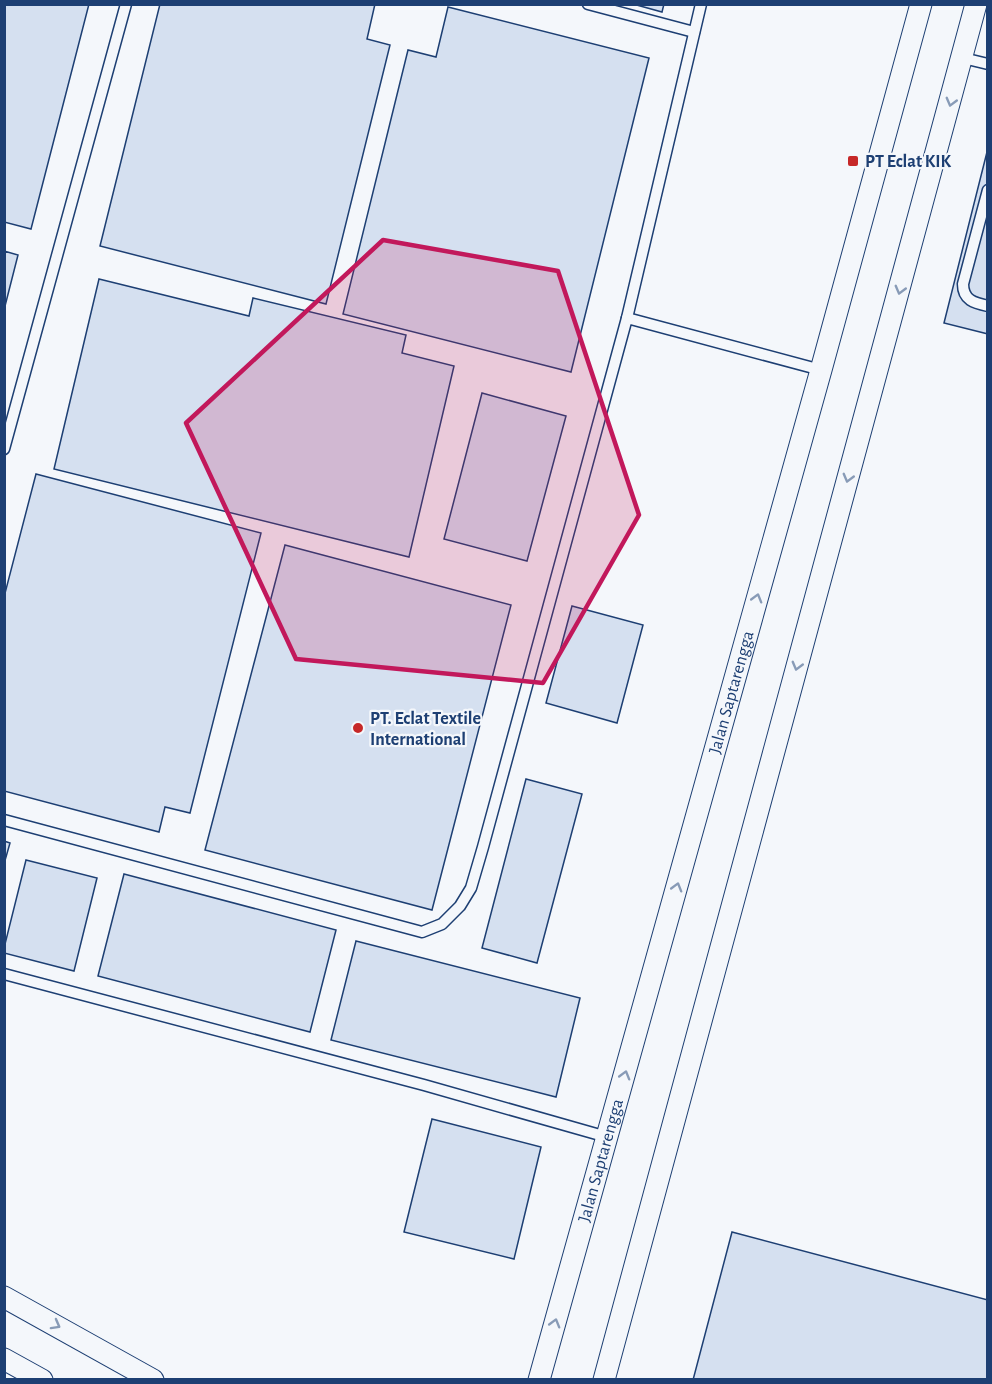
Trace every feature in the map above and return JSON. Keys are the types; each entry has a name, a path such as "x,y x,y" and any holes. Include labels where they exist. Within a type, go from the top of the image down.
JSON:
{"street":[{"name":"Jalan Saptarengga","path":"539,1380 921,4"},
{"path":"604,1380 976,4"},
{"path":"4,1297 153,1380"},
{"path":"4,1359 42,1380"}],"lane":[{"path":"4,449 126,4"},
{"path":"588,4 694,32"},
{"path":"4,820 422,932 442,924 460,906 471,888 483,847 627,318 701,4"},
{"path":"963,58 987,64"},
{"path":"987,190 963,289 969,300 987,306"},
{"path":"627,318 821,370"},
{"path":"4,974 424,1085 608,1137"}],"highlighted area":[{"path":"383,240 558,271 639,515 543,683 296,659 186,423"}],"building":[{"path":"4,4 89,4 31,229 4,222"},
{"path":"160,4 375,4 367,39 390,45 326,304 100,246"},
{"path":"633,4 664,4 662,12"},
{"path":"448,7 649,58 571,372 343,314 408,50 436,57"},
{"path":"988,148 988,334 944,323"},
{"path":"4,251 18,255 4,310"},
{"path":"99,279 249,316 253,298 406,335 402,353 454,366 409,557 54,469"},
{"path":"482,393 566,416 527,561 444,539"},
{"path":"36,474 261,533 190,813 165,807 159,832 4,791 4,597"},
{"name":"PT. Eclat Textile International","path":"285,545 511,605 432,910 205,850"},
{"path":"572,606 643,625 617,723 546,703"},
{"path":"526,779 582,794 537,963 482,948"},
{"path":"4,841 10,843 4,864"},
{"path":"26,860 97,878 74,971 4,953"},
{"path":"124,874 336,930 310,1032 98,976"},
{"path":"356,941 580,998 556,1097 331,1040"},
{"path":"432,1119 541,1147 514,1259 404,1232"},
{"path":"732,1232 988,1300 988,1380 693,1380"}],"place":[{"name":"PT Eclat KIK","path":"853,161"},
{"name":"PT. Eclat Textile International","path":"358,728"}]}
